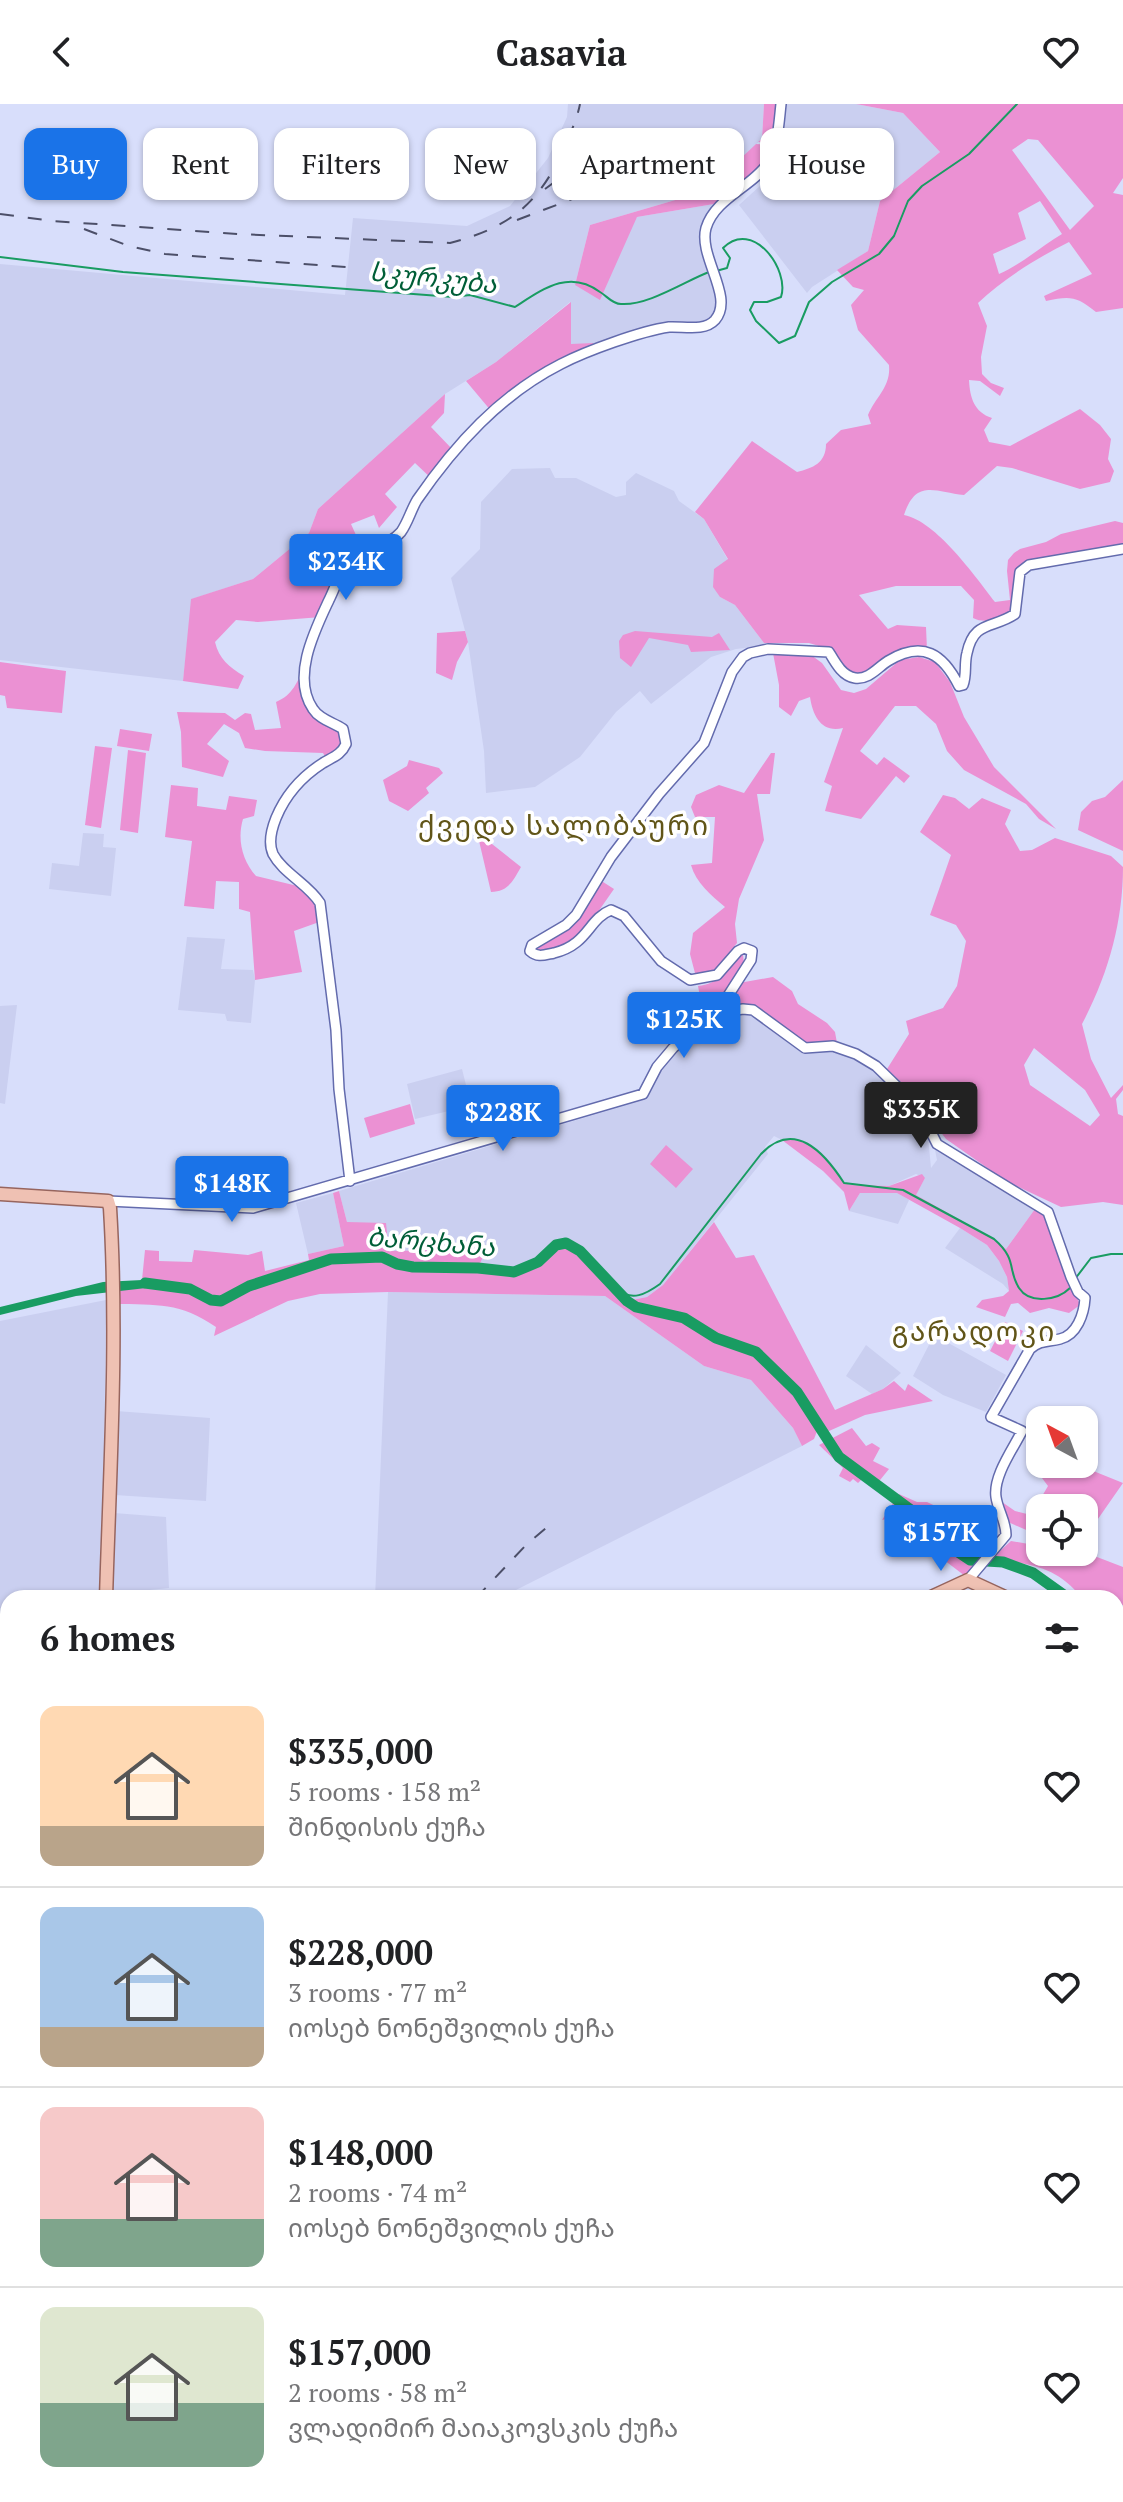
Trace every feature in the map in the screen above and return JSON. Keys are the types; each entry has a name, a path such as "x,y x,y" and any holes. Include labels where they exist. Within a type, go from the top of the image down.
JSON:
{"main road":[{"path":"0,1194 108,1201 113,1298 111,1507 106,1590"},
{"path":"945,1590 971,1577 992,1590"}],"street":[{"path":"350,1181 320,903 272,851 271,828 290,790 320,765 335,757 346,744 343,729 321,717 309,702 305,670 312,638 339,577 350,564 400,533 419,497 475,426 530,383 571,359 659,329 707,326 717,318 721,304 704,241 707,225 716,211 770,160 781,104"},
{"path":"717,1013 751,960 752,951 744,948 738,951 717,975 690,980 661,961 624,916 611,910 603,913 581,941 565,950 541,956 533,955 530,951 532,945 566,925 576,915 611,857 704,743 732,672 743,657 768,649 829,652 846,675 857,679 871,674 889,660 914,650 934,654 948,665 959,686 963,685 966,655 973,634 1015,614 1020,572 1029,565 1123,549"},
{"path":"108,1201 253,1208 636,1098 643,1094 657,1067 673,1048 703,1021 717,1013 753,1010 805,1048 833,1046 856,1054 876,1066 919,1108 937,1144 1048,1212 1073,1281 1085,1298 1078,1324 1062,1339 1038,1342 1030,1349 991,1417 1022,1431 997,1483 995,1494 1006,1525 1006,1535 971,1577"}],"shaded area":[{"path":"568,104 764,104 760,141 744,156 744,128 562,128"},
{"path":"764,104 777,104 773,128 763,128"},
{"path":"784,104 856,104 903,113 940,152 894,190 894,128 782,128"},
{"path":"856,104 1123,104 1123,178 1113,193 1123,195 1123,308 1096,312 1072,299 1046,301 1044,296 1092,274 1069,242 1021,270 978,303 987,326 981,357 982,374 991,383 1004,388 1000,396 980,381 969,380 974,404 992,418 984,430 989,442 1010,446 1080,409 1100,425 1111,439 1108,459 1114,471 1110,482 1080,489 997,466 964,495 935,490 921,492 914,496 904,515 916,519 942,538 995,602 1010,600 1008,560 1020,549 1061,534 1115,521 1123,523 1123,545 1030,560 1018,569 1009,615 991,620 973,618 974,600 961,586 896,586 859,595 888,629 897,625 926,627 927,650 919,648 871,671 852,675 829,649 809,643 764,643 735,605 720,597 713,587 714,569 728,559 704,519 695,512 752,441 797,472 818,464 824,456 826,444 841,430 871,424 868,415 885,385 889,365 858,330 851,305 864,290 853,287 837,270 868,251 880,201 894,200 894,190 940,152 903,113","holes":["1028,139 1038,140 1094,206 1070,230 1012,150","1040,201 1062,234 1015,265 999,274 993,254 1026,239 1018,213"]},
{"path":"756,144 760,144 760,169 744,185 744,155"},
{"path":"552,149 552,200 675,200 590,225 575,285 637,217 714,204 716,211 704,241 721,304 707,326 673,327 595,351 571,345 570,302 496,362 445,394 318,509 309,533 253,579 192,599 183,681 0,660 0,264 345,295 353,218 467,226 510,206 515,200 536,200 536,173"},
{"path":"760,186 760,200 881,200 868,251 807,293 739,205"},
{"path":"675,200 728,200 716,211 714,204 637,217 600,300 575,285 590,225"},
{"path":"571,302 571,344 593,343 595,351 571,359 492,412 466,381 496,362"},
{"path":"445,394 444,413 431,427 454,451 433,480 415,463 385,494 397,507 379,528 374,515 351,524 360,544 352,550 335,550 334,564 346,564 321,617 258,622 236,620 215,642 225,662 244,676 238,689 183,681 191,599 253,579 309,533 318,509"},
{"path":"550,468 555,478 576,478 616,497 626,495 626,482 636,473 674,491 679,501 704,519 728,560 720,597 735,605 764,646 736,649 711,657 651,704 640,691 616,712 580,757 535,787 486,793 484,751 468,642 451,578 480,549 481,502 512,469"},
{"path":"465,631 468,642 452,680 436,673 437,633"},
{"path":"635,631 712,637 719,633 730,650 691,652 688,645 649,638 631,667 620,658 619,641 623,635"},
{"path":"773,653 811,655 822,663 841,690 854,693 866,689 900,660 919,657 935,662 950,682 964,717 994,767 1056,829 1039,819 1026,804 964,770 947,751 936,724 916,706 895,706 860,751 877,765 884,757 910,776 904,783 896,776 861,819 825,811 832,786 824,782 843,728 824,726 813,711 810,697 799,701 791,716 779,707 779,685"},
{"path":"0,662 66,671 62,713 7,708 5,696 0,695"},
{"path":"305,666 309,702 337,726 346,744 328,761 323,753 245,748 239,733 224,724 207,744 229,761 223,777 182,767 177,712 225,713 235,720 245,713 251,714 255,730 281,728 276,702 291,692"},
{"path":"120,729 152,734 149,751 117,746"},
{"path":"95,746 112,748 101,828 85,825"},
{"path":"128,750 146,753 138,833 120,830"},
{"path":"771,753 775,753 770,794 757,794 764,840 739,899 735,924 737,943 718,968 696,977 690,954 693,933 725,907 700,883 691,865 712,863 715,817 695,817 691,807 696,795 719,785 744,793"},
{"path":"409,760 439,768 443,773 426,788 429,793 408,811 389,801 383,780 407,766"},
{"path":"1123,780 1123,851 1078,830 1081,812 1092,801 1105,797"},
{"path":"171,785 198,788 197,806 226,810 229,796 257,800 254,816 243,819 241,827 242,849 247,863 256,876 310,889 322,921 294,931 302,972 255,980 250,912 239,909 239,882 216,881 214,909 184,906 192,841 165,837"},
{"path":"943,795 955,798 969,809 982,798 1011,810 1005,824 1020,851 1032,850 1055,838 1111,856 1123,867 1120,908 1112,948 1082,1024 1091,1059 1111,1098 1123,1085 1116,1099 1118,1114 1123,1116 1123,1205 1103,1202 1061,1207 1006,1181 946,1139 907,1088 887,1069 909,1034 906,1021 943,1008 957,986 966,941 956,925 930,915 951,855 920,832","holes":["1034,1048 1085,1090 1100,1115 1090,1126 1030,1085 1024,1065"]},
{"path":"493,821 492,844 521,867 506,888 497,892 491,892 476,828"},
{"path":"83,833 104,834 103,847 116,848 111,896 49,889 52,863 79,866"},
{"path":"600,880 614,889 579,939 544,953 536,951 535,947 568,928"},
{"path":"187,937 225,939 221,969 253,970 251,1023 227,1021 225,1014 178,1010"},
{"path":"739,954 743,955 744,963 720,997 703,1013 698,986 722,975"},
{"path":"773,977 792,991 798,1004 827,1023 835,1032 837,1043 806,1045 769,1016 732,1006 729,1002 739,983"},
{"path":"17,1005 5,1104 0,1103 0,1006"},
{"path":"724,1013 757,1014 829,1050 852,1054 876,1068 918,1112 928,1136 931,1168 937,1160 935,1150 1035,1209 1006,1249 994,1239 915,1195 925,1178 916,1174 889,1186 851,1185 844,1183 821,1153 806,1142 782,1140 774,1136 765,1147 768,1154 663,1285 647,1297 627,1301 593,1265 547,1255 527,1268 495,1272 478,1268 483,1257 442,1250 389,1251 347,1222 339,1191 644,1100 665,1060 702,1025"},
{"path":"462,1069 470,1101 453,1110 415,1119 407,1084"},
{"path":"410,1104 415,1124 370,1138 364,1118"},
{"path":"782,1140 806,1142 821,1153 844,1183 851,1185 889,1186 922,1174 925,1178 916,1195 994,1239 1006,1249 1035,1209 1046,1217 1080,1305 1069,1313 1049,1308 1030,1313 1018,1303 1011,1304 1005,1317 976,1307 982,1300 1003,1296 1009,1291 1007,1277 987,1245 897,1193 860,1193 849,1211 844,1192 823,1171"},
{"path":"666,1145 693,1169 676,1188 650,1164"},
{"path":"339,1191 347,1222 386,1223 389,1251 442,1250 483,1257 478,1268 510,1272 531,1266 563,1244 588,1258 627,1301 647,1297 663,1285 714,1222 736,1258 754,1255 835,1410 894,1381 905,1391 908,1384 933,1401 865,1415 829,1431 819,1426 814,1439 802,1446 793,1428 751,1380 704,1366 605,1296 388,1292 320,1294 288,1301 214,1336 216,1327 179,1309 115,1304 119,1294 110,1291 155,1286 157,1281 142,1280 145,1250 159,1251 159,1261 192,1262 194,1250 248,1255 262,1251 265,1271 309,1260 308,1254 344,1246 333,1193"},
{"path":"333,1193 344,1246 308,1254 296,1203"},
{"path":"860,1193 898,1193 909,1200 898,1224 849,1211"},
{"path":"960,1228 987,1245 1007,1277 1009,1291 1003,1284 945,1248"},
{"path":"157,1281 155,1287 76,1296 0,1315 0,1307 103,1282"},
{"path":"388,1292 605,1296 704,1366 751,1380 793,1428 802,1446 516,1590 375,1590"},
{"path":"106,1300 99,1590 0,1590 0,1321"},
{"path":"1005,1322 1023,1331 1008,1361 990,1351"},
{"path":"934,1335 1006,1375 986,1412 943,1395 913,1376"},
{"path":"866,1345 901,1373 883,1389 872,1394 846,1376"},
{"path":"116,1411 210,1418 206,1501 115,1495"},
{"path":"852,1428 866,1446 872,1443 880,1448 873,1461 889,1469 876,1485 864,1477 858,1483 839,1476 843,1468 819,1445"},
{"path":"1098,1473 1123,1483 1098,1519 1098,1494 1043,1494 1048,1486 1042,1478 1098,1478"},
{"path":"899,1494 917,1502 927,1502 1000,1537 965,1576 889,1518 882,1520"},
{"path":"1002,1502 1026,1514 1026,1530 1008,1522"},
{"path":"114,1513 166,1517 169,1588 111,1590"},
{"path":"1011,1541 1026,1544 1026,1565 991,1559"},
{"path":"1098,1557 1123,1567 1123,1590 1075,1590 1041,1568 1032,1566 1098,1566"}],"waterway":[{"name":"სკურკუბა","path":"716,271 727,268 730,258 723,248 734,240 746,239 767,251 780,274 781,297 754,302 750,310 756,321 779,343 795,336 809,302 832,282 879,254 894,236 908,201 922,186 969,154 1017,104"},
{"name":"სკურკუბა","path":"0,257 123,272 453,297 470,295 515,307 546,288 567,282 589,285 615,303 632,304 709,272"},
{"path":"617,1289 634,1296 660,1284 761,1154 785,1139 796,1140 818,1151 844,1183 903,1190 994,1239 1006,1253 1019,1288 1030,1297 1051,1298 1070,1288"},
{"name":"ბარცხანა","path":"145,1283 190,1289 211,1300 221,1301 249,1286 331,1259 382,1257 413,1267 514,1272 538,1262 556,1245 566,1243 580,1251 636,1307 684,1318 716,1338 756,1352 797,1392 839,1457 923,1519 952,1548 970,1560 1003,1562 1033,1573 1057,1590"},
{"path":"1075,1279 1091,1258 1123,1254"}],"railway":[{"path":"0,214 53,221 238,234 450,243 507,220 534,198 555,166 572,131 580,104"},
{"path":"545,189 552,184"},
{"path":"517,220 570,200"},
{"path":"84,229 129,246 165,254 346,267"},
{"path":"484,1590 546,1528"}],"district":[{"name":"ქვედა სალიბაური","path":"564,825"},
{"name":"გარადოკი","path":"974,1331"}]}
